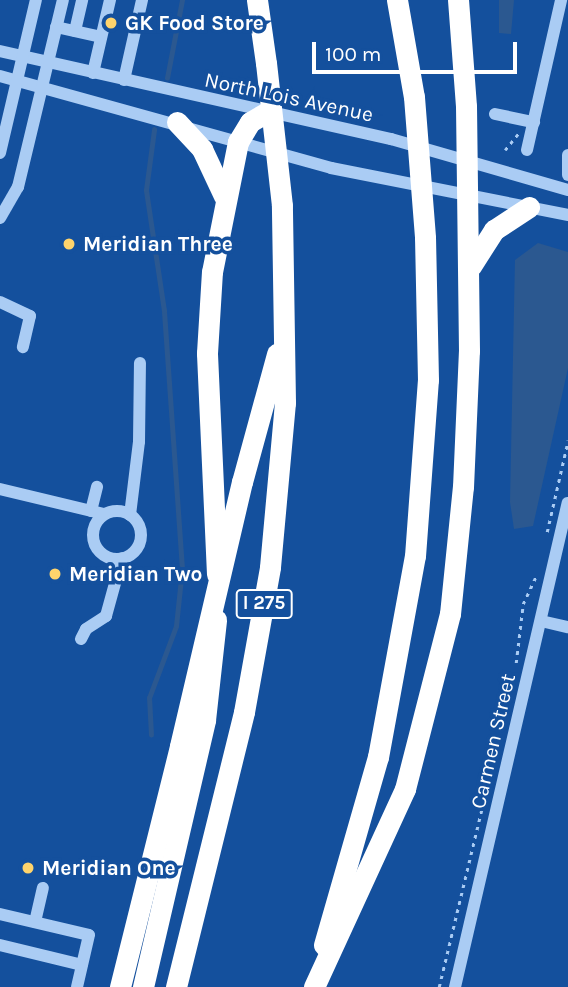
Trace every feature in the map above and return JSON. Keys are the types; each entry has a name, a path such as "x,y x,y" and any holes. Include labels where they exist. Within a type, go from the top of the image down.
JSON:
{"highway":[{"name":"I 275","path":"176,987 244,712 270,567 285,403 287,293 282,205 267,63 257,0"},
{"path":"312,987 375,768 408,606 425,467 425,238 414,97 399,0"},
{"path":"312,987 357,903 405,789 444,646 459,540 467,433 470,268 458,0"},
{"path":"143,987 211,678 217,555 208,312 224,196 238,142 250,122 269,111"},
{"path":"177,122 202,149 224,196"},
{"path":"470,268 494,230 529,207"},
{"path":"120,987 242,482 275,366 287,293"}],"street":[{"path":"0,153 4,119 17,81 36,0"},
{"path":"0,218 18,187 63,0"},
{"path":"75,31 82,0"},
{"path":"93,73 110,0"},
{"path":"124,80 142,0"},
{"path":"527,150 561,0"},
{"path":"56,27 101,37"},
{"name":"North Lois Avenue","path":"0,51 269,111 466,159 568,190"},
{"path":"0,76 177,122 349,173 568,215"},
{"path":"495,114 534,122"},
{"path":"568,155 568,175"},
{"path":"0,302 30,316 23,347"},
{"path":"130,515 139,442 140,363"},
{"path":"91,511 97,487"},
{"path":"0,489 104,514 121,511 130,515 138,524 141,538 134,552 122,558 103,554 94,541 95,524 104,514"},
{"name":"Carmen Street","path":"455,987 568,503"},
{"path":"81,639 86,629 106,617 122,558"},
{"path":"541,621 568,627"},
{"path":"35,922 43,888"},
{"path":"0,914 89,935 77,987"},
{"path":"0,945 82,965"}],"path":[{"path":"505,150 522,130"},
{"path":"546,537 568,440"},
{"path":"515,669 523,604 539,566"},
{"path":"439,987 493,764"}],"water":[{"path":"499,0 514,0 511,34 499,33"},
{"path":"538,243 568,252 568,368 533,526 514,529 510,502 515,260"}],"waterway":[{"path":"167,78 182,0"},
{"path":"151,735 149,698 176,626 182,569 164,311 146,190 154,130"}],"place":[{"name":"GK Food Store","path":"111,23"},
{"name":"Meridian Three","path":"69,244"},
{"name":"Meridian Two","path":"55,574"},
{"name":"Meridian One","path":"28,868"}]}
